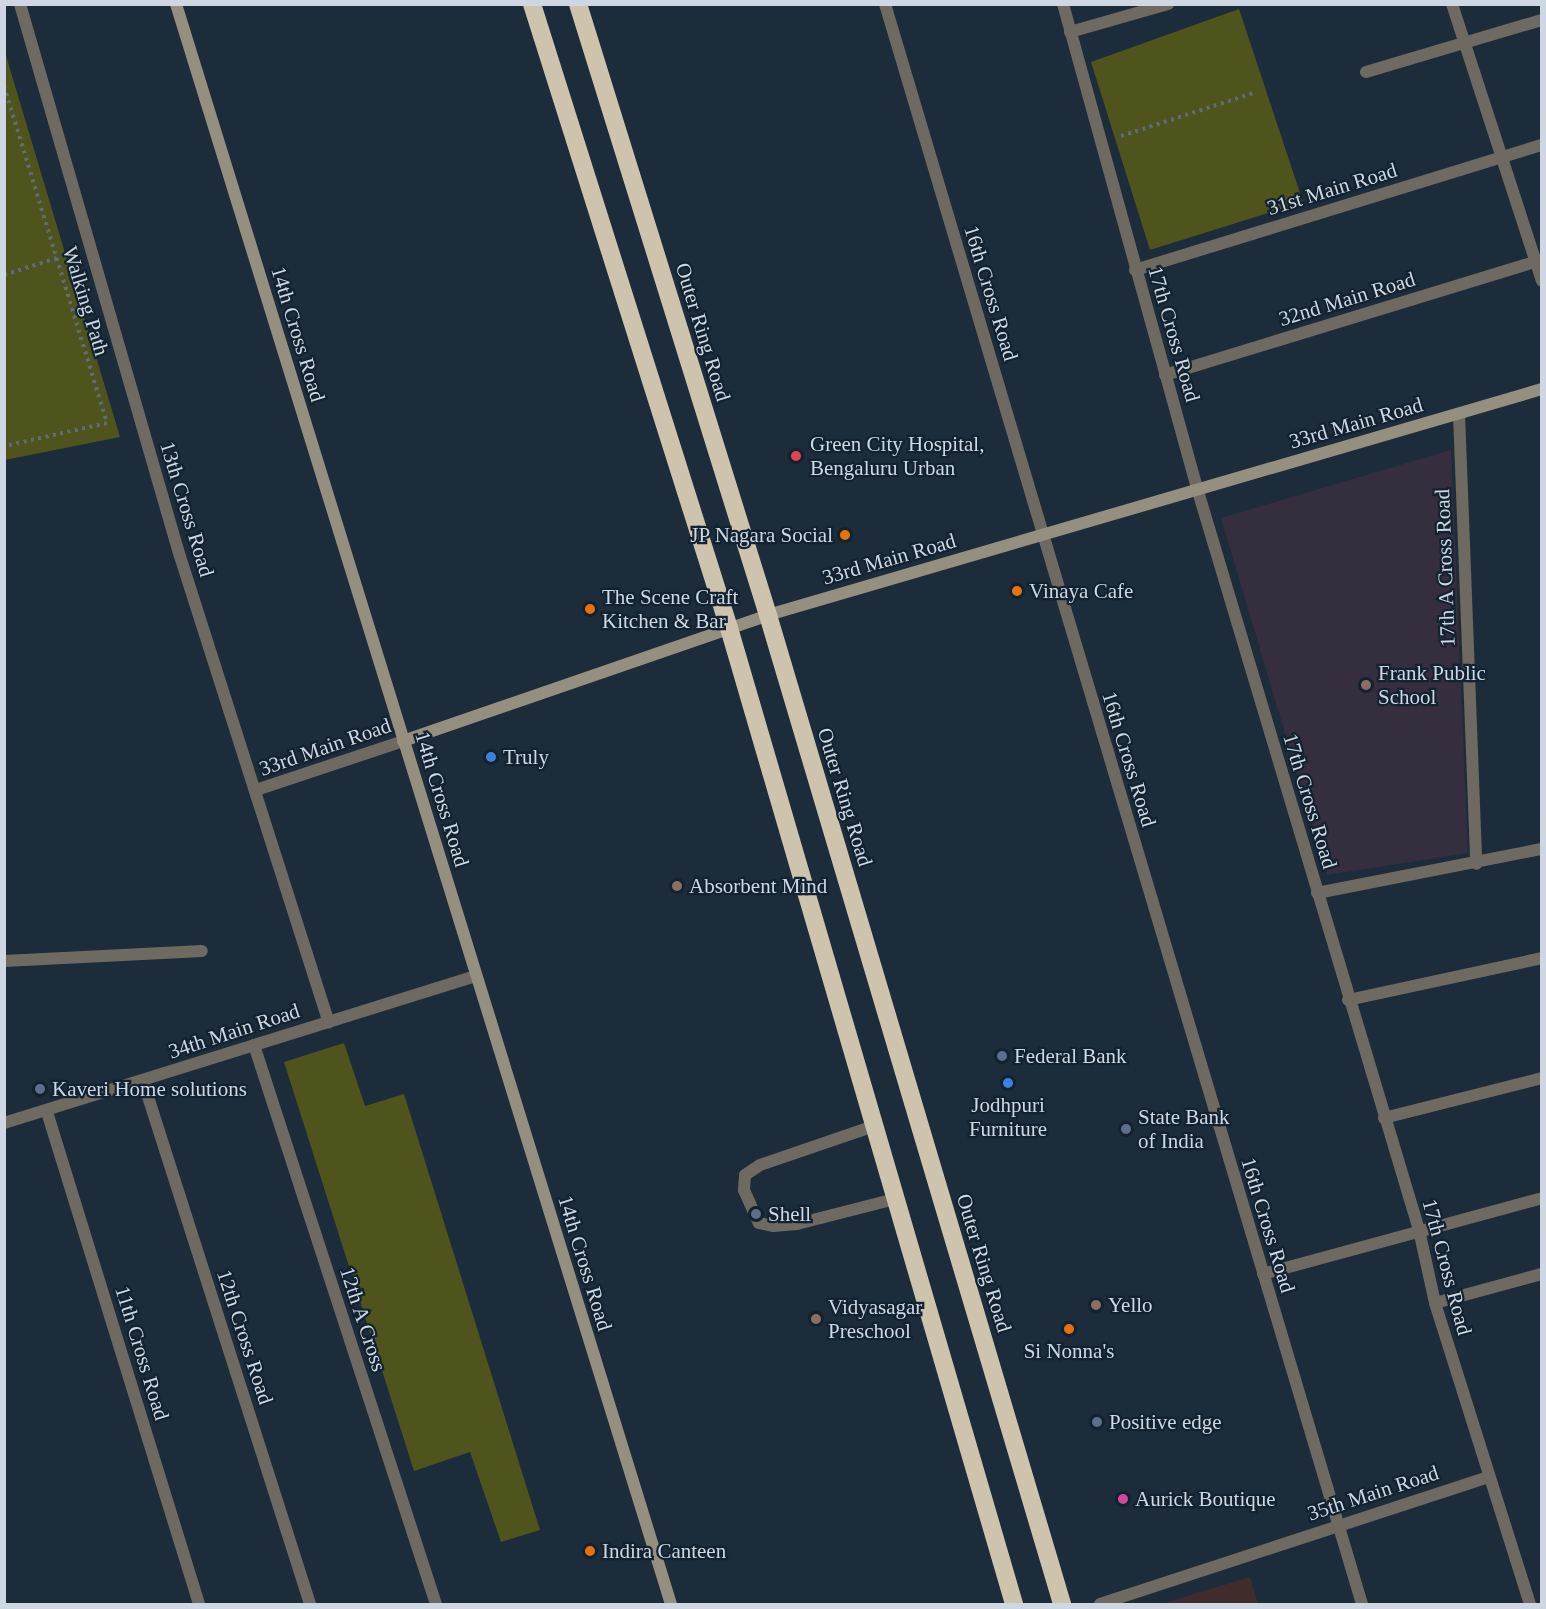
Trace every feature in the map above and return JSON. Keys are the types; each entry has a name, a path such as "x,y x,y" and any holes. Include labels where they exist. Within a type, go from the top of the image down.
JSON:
{"highway":[{"path":"532,4 729,628 1014,1605"},
{"name":"Outer Ring Road","path":"578,4 768,615 1062,1605"}],"street":[{"name":"13th Cross Road","path":"20,4 178,550 329,1022"},
{"name":"14th Cross Road","path":"176,4 671,1605"},
{"name":"16th Cross Road","path":"885,4 1362,1605"},
{"name":"17th Cross Road","path":"1063,4 1197,488 1348,1000 1419,1230 1435,1303 1530,1605"},
{"path":"1070,32 1168,4"},
{"path":"1452,4 1538,261 1542,281"},
{"path":"1366,72 1542,20"},
{"name":"31st Main Road","path":"1135,270 1542,145"},
{"name":"32nd Main Road","path":"1165,375 1538,261"},
{"name":"33rd Main Road","path":"256,790 768,615 1542,389"},
{"name":"17th A Cross Road","path":"1459,414 1476,864"},
{"path":"1317,893 1476,864 1542,849"},
{"path":"4,961 202,951"},
{"path":"1348,1000 1542,958"},
{"name":"34th Main Road","path":"4,1124 476,976"},
{"name":"12th A Cross","path":"254,1045 436,1605"},
{"path":"1384,1118 1542,1078"},
{"name":"12th Cross Road","path":"143,1081 310,1605"},
{"name":"11th Cross Road","path":"47,1112 199,1605"},
{"path":"874,1126 760,1165 745,1175 744,1190 759,1223 773,1226 797,1224 896,1198"},
{"path":"1263,1274 1542,1198"},
{"path":"1435,1303 1542,1274"},
{"name":"35th Main Road","path":"1100,1605 1336,1524 1488,1477"}],"path":[{"name":"Walking Path","path":"4,86 107,423 4,446"},
{"path":"1100,143 1253,93"},
{"path":"4,276 57,258"}],"shaded area":[{"name":"Frank Public School","path":"1451,450 1468,853 1327,875 1221,518"},
{"path":"1250,1577 1258,1604 1161,1604"}],"green space":[{"path":"1239,9 1303,202 1150,250 1091,62"},
{"path":"4,49 120,437 5,460 4,460"},
{"path":"344,1043 365,1106 404,1094 540,1530 501,1542 470,1452 414,1471 284,1062"}],"place":[{"name":"Green City Hospital, Bengaluru Urban","path":"796,456"},
{"name":"JP Nagara Social","path":"845,535"},
{"name":"Vinaya Cafe","path":"1017,591"},
{"name":"The Scene Craft Kitchen & Bar","path":"590,609"},
{"name":"Frank Public School","path":"1366,685"},
{"name":"Truly","path":"491,757"},
{"name":"Absorbent Mind","path":"677,886"},
{"name":"Federal Bank","path":"1002,1056"},
{"name":"Jodhpuri Furniture","path":"1008,1083"},
{"name":"Kaveri Home solutions","path":"40,1089"},
{"name":"State Bank of India","path":"1126,1129"},
{"name":"Shell","path":"756,1214"},
{"name":"Yello","path":"1096,1305"},
{"name":"Vidyasagar Preschool","path":"816,1319"},
{"name":"Si Nonna's","path":"1069,1329"},
{"name":"Positive edge","path":"1097,1422"},
{"name":"Aurick Boutique","path":"1123,1499"},
{"name":"Indira Canteen","path":"590,1551"}]}
